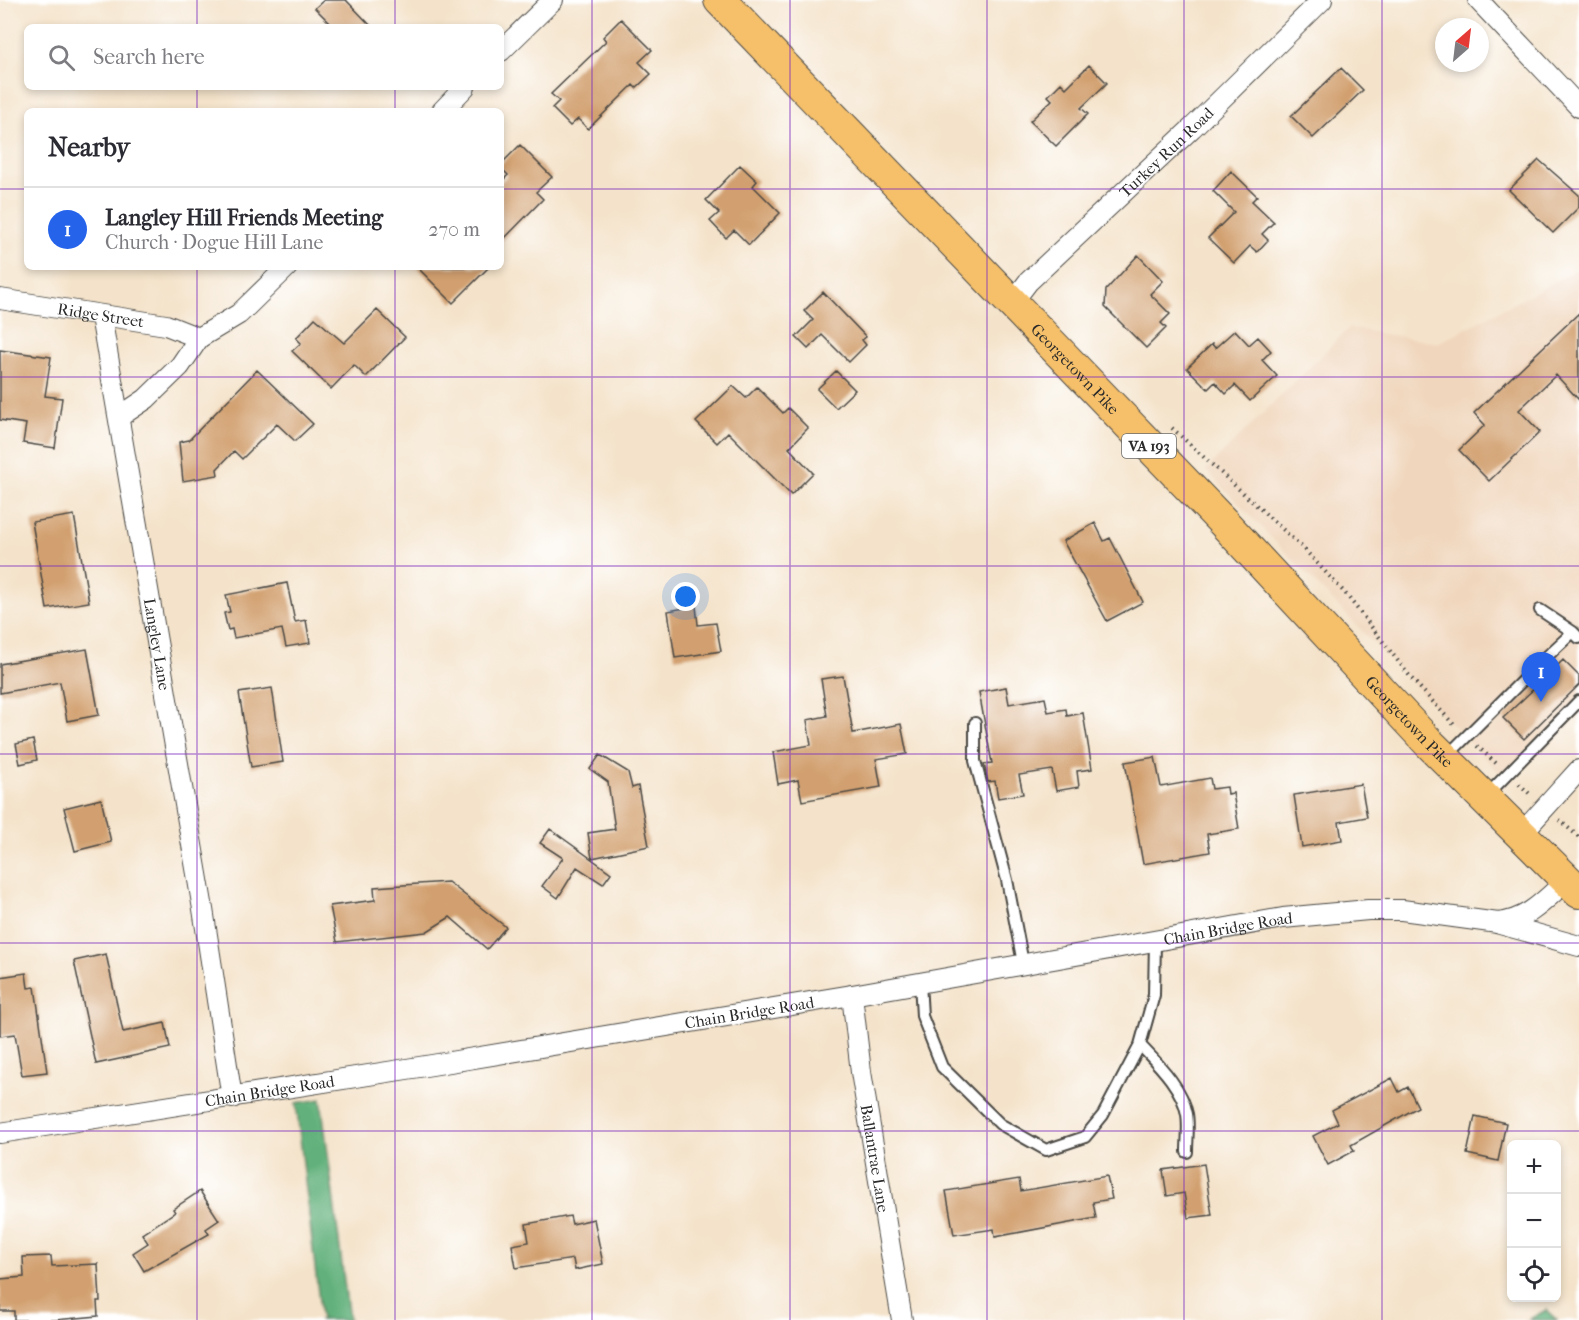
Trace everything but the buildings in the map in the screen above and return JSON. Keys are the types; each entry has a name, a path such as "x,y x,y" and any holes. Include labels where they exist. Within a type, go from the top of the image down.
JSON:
{"main road":[{"name":"Georgetown Pike","path":"720,0 1224,523 1445,759 1573,886"}],"street":[{"path":"504,48 553,0"},
{"name":"Turkey Run Road","path":"1012,303 1028,282 1192,128 1322,0"},
{"path":"1478,0 1579,107"},
{"path":"445,108 462,90"},
{"path":"119,417 147,399 180,366 199,338 238,314 284,270"},
{"name":"Ridge Street","path":"0,299 166,325 199,338"},
{"name":"Langley Lane","path":"101,316 119,417 130,498 203,909 232,1098"},
{"path":"1522,833 1579,770"},
{"name":"Chain Bridge Road","path":"1498,923 1520,919 1573,886"},
{"name":"Chain Bridge Road","path":"0,1133 232,1098 852,995 1283,918 1368,910 1402,910 1498,923 1579,946"},
{"name":"Ballantrae Lane","path":"852,995 861,1072 903,1320"}],"lane":[{"path":"1540,610 1576,635 1543,660"},
{"path":"1445,759 1528,675"},
{"path":"1484,797 1579,701"},
{"path":"975,723 975,761 1007,880 1023,963"},
{"path":"920,982 922,1016 942,1067 1000,1124 1046,1150 1084,1137 1102,1115 1140,1045 1154,995 1155,940"},
{"path":"1140,1045 1162,1068 1178,1091 1187,1114 1187,1152"}],"shaded area":[{"path":"1579,269 1579,715 1509,783 1206,470 1349,328 1438,343"}],"green space":[{"path":"321,1099 349,1320 318,1320 321,1319 296,1103"},
{"path":"1546,1310 1557,1320 1528,1320"}],"place":[{"name":"Langley Hill Friends Meeting","path":"1541,702"}]}
